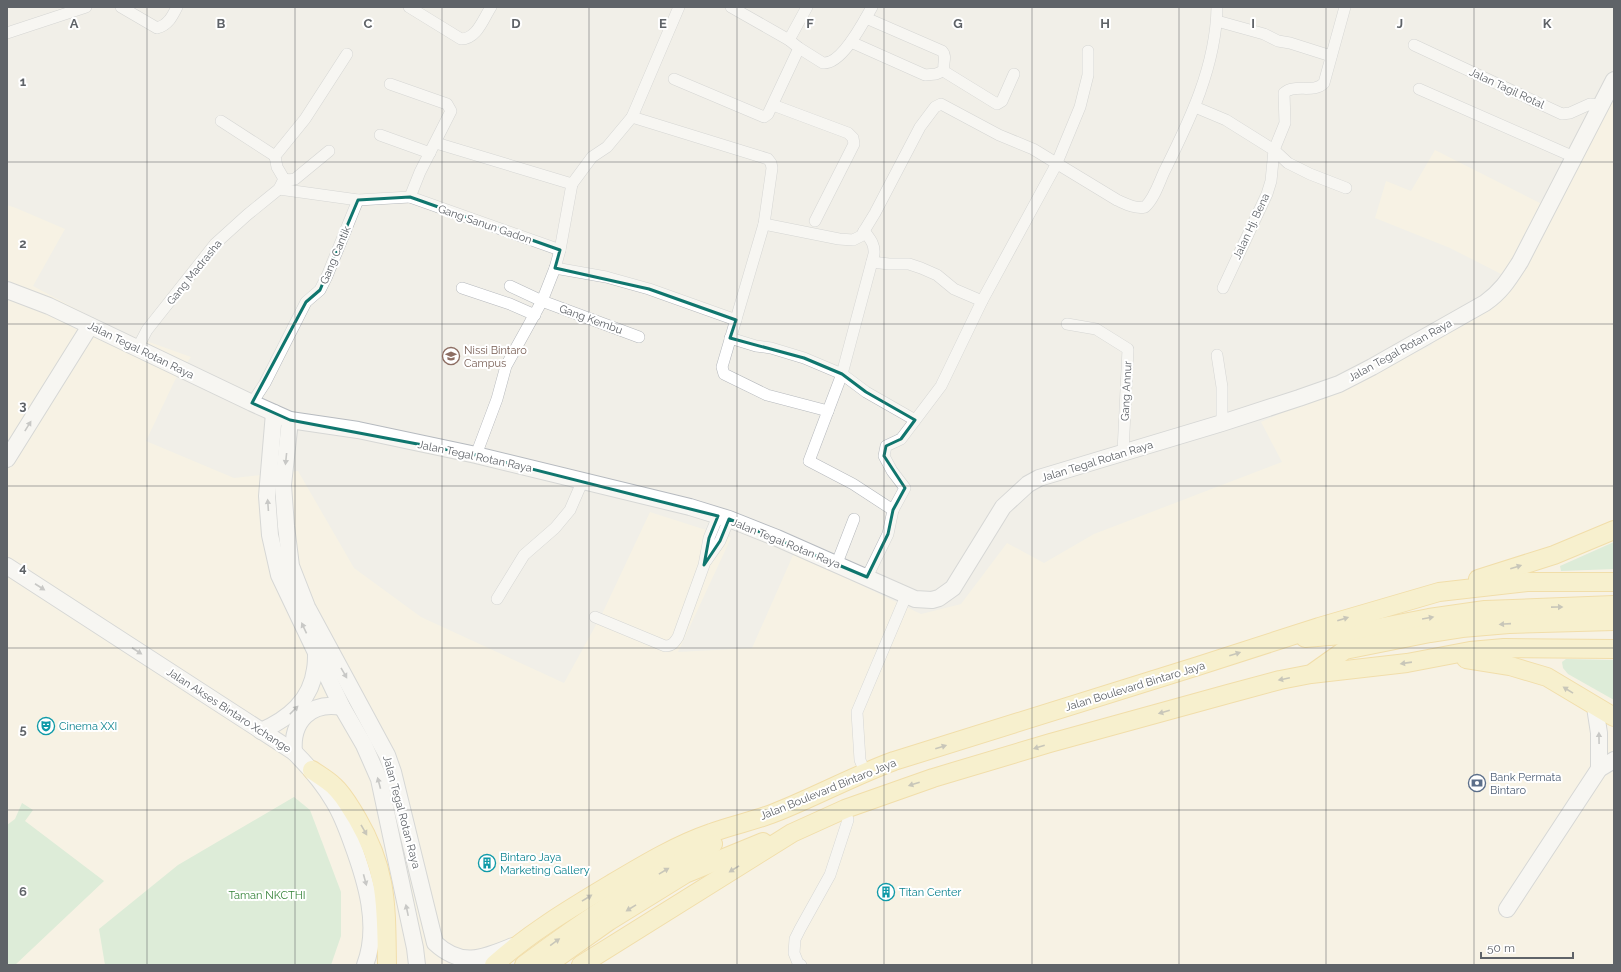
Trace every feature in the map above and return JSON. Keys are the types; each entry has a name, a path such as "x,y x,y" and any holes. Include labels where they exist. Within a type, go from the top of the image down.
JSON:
{"main road":[{"name":"Jalan Tegal Rotan Raya","path":"7,290 49,306 137,349 290,420 358,430 476,455 690,507 724,517 837,563 906,596 921,600 932,600 943,596 953,588 1003,507 1028,484 1039,478 1222,423 1339,384 1379,364 1498,294 1520,262 1614,80"},
{"path":"7,459 90,326"},
{"name":"Jalan Tegal Rotan Raya","path":"274,413 267,496 270,535 279,574 323,651 387,755 393,772 435,943"},
{"name":"Jalan Tegal Rotan Raya","path":"290,420 284,485 286,526 291,566 307,606 342,707 364,745 379,779 415,948 417,965"},
{"path":"1439,592 1554,556 1614,530"},
{"name":"Jalan Akses Bintaro Xchange","path":"7,566 294,752 312,770 334,802 344,822 366,884 370,914 370,938 364,965"},
{"name":"Jalan Boulevard Bintaro Jaya","path":"494,965 520,944 570,909 635,869 676,848 710,833 774,813 865,772 894,761 1362,613 1439,592 1527,582 1614,582"},
{"name":"Jalan Boulevard Bintaro Jaya","path":"1311,674 1345,650 1428,618 1485,610 1614,606"},
{"name":"Jalan Boulevard Bintaro Jaya","path":"1279,640 1483,626 1614,621"},
{"name":"Jalan Boulevard Bintaro Jaya","path":"581,965 792,833 845,809 933,778 1050,743 1257,686 1311,674 1407,663 1445,657 1470,651 1504,648 1614,649"},
{"path":"261,731 278,724 292,713 303,700 323,651"},
{"path":"1445,657 1477,660 1523,669 1547,677 1614,717"},
{"path":"294,752 294,734 297,726 305,716 316,708 324,706 342,707"},
{"path":"1595,707 1600,733 1599,769"},
{"path":"1506,910 1599,769 1614,760"},
{"path":"312,770 334,786 347,802 370,841 379,868 385,895 387,914 387,965"},
{"path":"524,965 629,892 684,859 774,813"},
{"path":"547,965 609,921 685,874 752,845 792,833"},
{"path":"415,948 423,953 428,952 433,948 435,943 445,952 457,958 472,959 496,953 520,944"}],"street":[{"path":"7,33 86,7"},
{"path":"121,7 157,28 163,26 171,19 177,7"},
{"path":"409,7 461,40 473,36 491,7"},
{"path":"476,455 498,400 506,366 542,301 555,268 560,250 572,184 592,157 607,147 632,117 679,7"},
{"path":"731,7 789,40 823,63 828,64 840,55 851,42 872,7"},
{"path":"789,40 807,7"},
{"path":"764,224 840,239 853,240 861,236 920,127 938,105 945,106 999,135 1033,149 1056,165 1117,200 1128,205 1141,208 1146,207 1174,152 1201,90 1210,58 1217,21 1217,7"},
{"name":"Jalan Hj. Bena","path":"1223,288 1267,194 1271,181 1274,150 1285,123 1284,93 1289,90 1321,86 1324,82 1330,56 1345,7"},
{"path":"866,18 942,51 945,56 944,71"},
{"path":"1217,21 1264,34 1278,41 1290,43 1330,56"},
{"path":"851,42 925,75 936,74 944,71"},
{"name":"Jalan Tagil Rotal","path":"1414,45 1562,114 1570,113 1590,104 1601,105"},
{"path":"674,79 764,117 768,114 773,105 799,48"},
{"path":"867,577 888,534 893,510 905,488 892,471 884,456 886,446 901,438 941,386 982,301 1056,165 1080,107 1088,75 1088,51"},
{"path":"275,156 305,119 347,54"},
{"path":"944,71 997,104 1002,101 1014,74"},
{"path":"221,121 275,156 282,184 358,200 410,197 450,111 450,107 447,104 390,84"},
{"path":"1419,89 1574,157"},
{"path":"773,105 848,134 853,138 854,144 815,220"},
{"path":"1194,107 1226,120 1274,150 1288,163 1310,174 1346,188"},
{"path":"632,117 768,159 771,163 772,168 764,224 722,367 724,374 767,395 828,411"},
{"path":"380,135 430,154"},
{"path":"436,142 572,184"},
{"name":"Gang Madrasha","path":"137,349 147,330 215,244 282,184 289,180 295,179 329,151"},
{"name":"Gang Sanun Gadon","path":"410,197 560,250"},
{"name":"Gang Cantik","path":"252,403 265,383 306,302 320,290 358,200"},
{"path":"864,231 875,248 872,262 842,374 809,461 853,484 893,510"},
{"path":"872,262 908,264 920,268 937,275 954,289 982,301"},
{"path":"555,268 606,277 736,320"},
{"name":"Gang Kembu","path":"510,286 542,301 639,337"},
{"path":"462,288 510,304 535,315"},
{"name":"Gang Annur","path":"1067,324 1096,330 1128,349 1122,452"},
{"path":"730,338 797,356 842,374 866,392 915,420"},
{"path":"1218,355 1222,387 1222,423"},
{"path":"497,599 524,555 555,528 570,510 583,480"},
{"path":"595,617 665,646 670,646 674,643 678,637 704,565 709,538 724,517"},
{"path":"837,563 854,519"},
{"path":"865,772 860,760 857,712 906,596"},
{"path":"801,965 798,963 794,953 796,939 800,928 830,875 848,820 845,809"}],"highlighted area":[{"path":"410,197 560,250 555,268 649,289 736,320 730,338 804,358 842,374 866,392 915,420 901,439 886,446 884,456 905,488 893,510 888,534 867,577 729,519 720,541 704,565 709,538 718,516 476,455 290,420 252,403 306,302 320,290 358,200"}],"shaded area":[{"path":"1614,73 1614,965 7,965 7,205 65,229 33,286 84,313 85,319 191,357 175,380 146,441 234,478 298,471 354,568 421,617 564,683 602,614 650,512 731,538 678,652 752,648 794,553 921,614 961,604 1007,543 1044,563 1094,534 1282,462 1261,422 1430,346 1503,275 1450,248 1375,218 1386,181 1411,191 1435,150 1544,205"}],"green space":[{"path":"1614,542 1614,569 1561,571 1560,566"},
{"path":"1566,659 1614,660 1614,700 1568,674 1563,668 1562,662"},
{"name":"Taman NKCTHI","path":"294,797 310,810 341,892 341,936 331,965 105,965 99,929 178,865"},
{"path":"22,803 33,810 25,821 104,881 15,965 7,965 7,825 15,819"}],"place":[{"name":"Nissi Bintaro Campus","path":"451,356"},
{"name":"Cinema XXI","path":"46,726"},
{"name":"Bank Permata Bintaro","path":"1477,783"},
{"name":"Bintaro Jaya Marketing Gallery","path":"487,863"},
{"name":"Titan Center","path":"886,892"}]}
